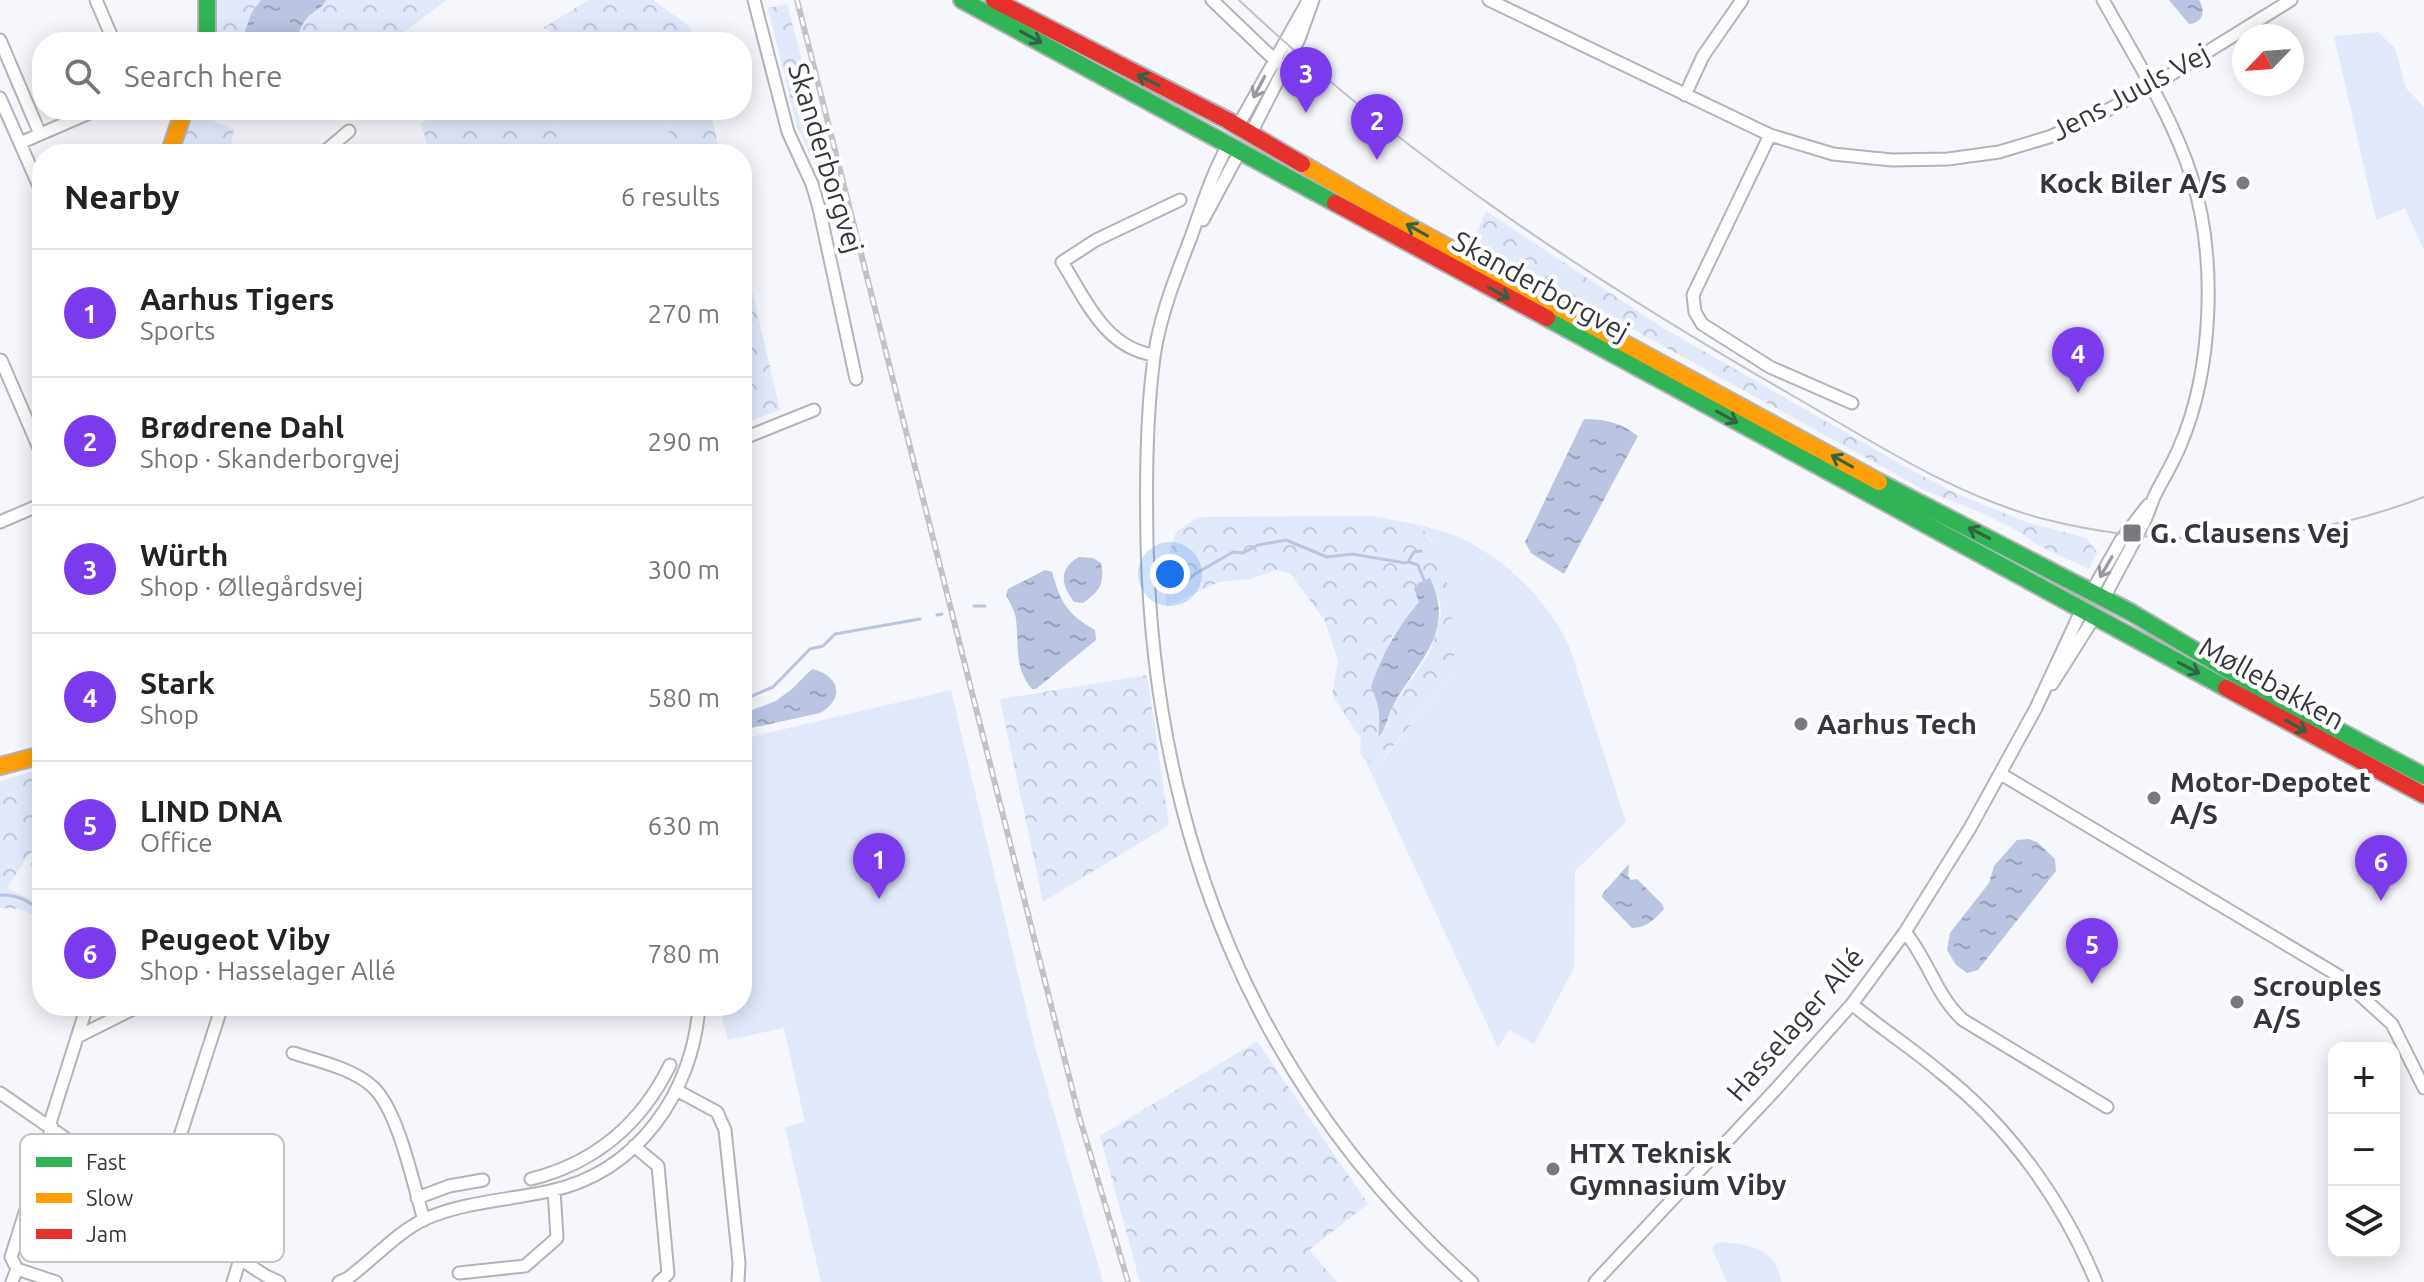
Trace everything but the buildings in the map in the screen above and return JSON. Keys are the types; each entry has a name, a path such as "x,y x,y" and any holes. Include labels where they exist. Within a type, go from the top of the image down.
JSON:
{"main road":[{"path":"207,0 207,32"},
{"name":"Skanderborgvej","path":"962,0 1125,89 1239,139 1374,205 1911,499 2098,594"},
{"name":"Skanderborgvej","path":"994,0 2088,613"},
{"path":"172,144 181,120"},
{"name":"Hasselager Allé","path":"2088,613 2098,594"},
{"name":"Møllebakken","path":"2098,594 2253,685 2424,776"},
{"name":"Møllebakken","path":"2088,613 2424,795"},
{"path":"0,766 32,758"}],"street":[{"path":"96,0 110,32"},
{"name":"Skanderborgvej","path":"754,0 788,132 812,184 819,208 856,379"},
{"path":"1212,0 1279,63"},
{"path":"1311,0 1299,39 1279,63 1239,139 1190,240 1170,294 1154,355 1147,443 1148,588 1168,747 1193,853 1238,968 1292,1070 1328,1125 1365,1174 1430,1245 1472,1282"},
{"name":"Jens Juuls Vej","path":"1489,0 1770,135 1833,154 1892,160 1948,159 1999,152 2049,137 2151,87 2291,0"},
{"path":"1685,95 1703,56 1742,0"},
{"path":"2098,594 2143,526 2180,446 2198,385 2206,328 2207,269 2192,179 2173,130 2103,0"},
{"path":"0,40 32,115"},
{"path":"1190,240 1200,226 1239,139 1279,63"},
{"path":"0,98 32,170"},
{"path":"34,120 40,134"},
{"path":"20,143 73,120"},
{"path":"334,144 349,131"},
{"path":"1770,135 1693,295 1695,312 1702,324 1770,367 1852,403"},
{"path":"1154,355 1131,350 1105,329 1062,262 1096,240 1180,200"},
{"path":"1,360 32,432"},
{"path":"752,435 814,410"},
{"path":"0,522 32,508"},
{"name":"Hasselager Allé","path":"1595,1282 1852,1004 1905,932 2001,774 2036,708 2085,635 2088,613"},
{"path":"2001,774 2339,976 2392,1024 2424,1088"},
{"path":"1905,932 1920,949 1946,1004 1963,1020 2107,1107"},
{"path":"1852,1004 1941,1072 2021,1152 2069,1225 2096,1282"},
{"path":"49,1134 84,1016"},
{"path":"77,1037 119,1016"},
{"path":"181,1134 219,1016"},
{"path":"339,1282 424,1220 450,1210 554,1190 600,1171 634,1146 678,1091 694,1041 698,1016"},
{"path":"293,1053 351,1074 377,1092 389,1111 424,1220"},
{"path":"531,1179 563,1170 594,1154 633,1122 653,1096 670,1065"},
{"path":"678,1091 717,1112 725,1130 739,1263 738,1282"},
{"path":"0,1093 63,1134"},
{"path":"653,1096 668,1106"},
{"path":"634,1146 658,1166 668,1274 659,1282"},
{"path":"417,1198 449,1186 483,1180"},
{"path":"459,1273 525,1266 557,1238 554,1190"},
{"path":"20,1228 11,1257 17,1269 56,1282"},
{"path":"233,1282 239,1262"},
{"path":"245,1262 279,1282"},
{"path":"12,1282 17,1269"}],"green space":[{"path":"214,0 447,0 404,32 216,32"},
{"path":"588,0 653,0 690,27 691,32 551,32 543,28"},
{"path":"787,4 834,180 822,178 797,127 768,8"},
{"path":"2378,32 2395,48 2406,88 2424,107 2424,251 2405,208 2376,220 2334,36"},
{"path":"191,120 214,120 234,129 232,144 182,144"},
{"path":"426,120 557,120 556,144 427,144 421,123"},
{"path":"557,120 669,120 668,144 556,144"},
{"path":"669,120 712,120 718,144 668,144"},
{"path":"1486,211 1660,326 1909,469 1957,494 2026,522 2086,538 2097,552 2089,569 2039,546 2018,531 1980,512 1926,491 1473,241"},
{"path":"752,291 780,410 752,420"},
{"path":"1372,516 1420,525 1446,577 1452,612 1455,670 1381,761 1366,762 1360,752 1361,739 1332,695 1338,661 1325,621 1290,573 1276,570 1250,579 1219,582 1166,607 1167,560 1176,532 1198,517","holes":["1423,579 1440,601 1441,612 1429,654 1393,706 1386,728 1377,735 1383,656 1391,638 1419,602 1414,589"]},
{"path":"1420,525 1456,536 1478,547 1524,583 1549,613 1569,646 1626,822 1575,871 1574,968 1534,1044 1509,1030 1498,1048 1366,762 1382,761 1455,670 1432,541"},
{"path":"1147,675 1169,825 1043,902 1000,699"},
{"path":"951,690 1036,1050 1103,1282 821,1282 785,1127 805,1122 784,1028 728,1040 722,1016 752,1016 752,737"},
{"path":"32,772 32,852 7,888 32,900 32,915 20,909 0,908 0,781"},
{"path":"1257,1041 1368,1204 1309,1250 1337,1282 1140,1282 1100,1136"},
{"path":"1722,1242 1752,1247 1768,1255 1781,1282 1727,1282 1712,1248"}],"water":[{"path":"261,0 326,0 305,21 300,32 245,32 251,14"},
{"path":"2169,0 2199,0 2202,16 2189,24"},
{"path":"1584,419 1613,423 1638,436 1564,574 1531,553 1525,542"},
{"path":"1079,557 1093,558 1101,563 1102,570 1100,586 1083,603 1074,602 1064,583 1065,572"},
{"path":"1045,570 1052,572 1058,592 1071,612 1095,630 1096,640 1036,689 1032,689 1022,673 1015,616 1006,595 1008,589"},
{"path":"1430,578 1437,597 1437,630 1378,737 1379,712 1371,687 1390,642 1419,602 1414,589 1418,583"},
{"path":"812,669 828,676 836,688 836,694 834,701 820,713 752,728 752,710 776,701"},
{"path":"2017,840 2037,842 2055,859 2056,871 1978,970 1967,973 1956,965 1947,950 1950,933 1989,883 1994,866"},
{"path":"1629,864 1628,876 1631,880 1637,879 1664,909 1650,922 1637,928 1632,928 1602,897"}],"waterway":[{"path":"1175,592 1195,574 1233,552 1243,553 1258,545 1286,540 1327,557 1352,554 1409,562 1418,565 1424,580"},
{"path":"1409,560 1414,552 1421,551"},
{"path":"974,606 985,606"},
{"path":"937,615 942,614"},
{"path":"752,696 773,687 810,649 823,646 835,634 920,619"},
{"path":"0,895 32,904"}],"tram line":[{"path":"1239,0 1303,58 1436,166 1576,263 1855,432 1916,467 1979,497 2044,519 2092,529 2139,536 2187,538 2236,538 2331,525 2424,497"}],"railway":[{"path":"797,0 1079,1116 1128,1282"}],"traffic: fast":[{"path":"207,0 207,32"},
{"path":"962,0 1335,203"},
{"path":"1547,318 2226,688"},
{"path":"1879,482 2132,613 2253,685 2424,776"}],"traffic: slow":[{"path":"172,144 181,120"},
{"path":"1302,164 1403,223 1879,482"},
{"path":"0,766 32,758"}],"traffic: jam":[{"path":"994,0 1227,120 1302,164"},
{"path":"1335,203 1547,318"},
{"path":"2226,688 2424,795"}],"place":[{"name":"Würth","path":"1306,113"},
{"name":"Brødrene Dahl","path":"1377,160"},
{"name":"Kock Biler A/S","path":"2243,183"},
{"name":"Stark","path":"2078,393"},
{"name":"G. Clausens Vej","path":"2132,533"},
{"name":"Aarhus Tech","path":"1801,724"},
{"name":"Motor-Depotet A/S","path":"2154,798"},
{"name":"Aarhus Tigers","path":"879,899"},
{"name":"Peugeot Viby","path":"2381,901"},
{"name":"LIND DNA","path":"2092,984"},
{"name":"Scrouples A/S","path":"2237,1002"},
{"name":"HTX Teknisk Gymnasium Viby","path":"1553,1169"}]}
